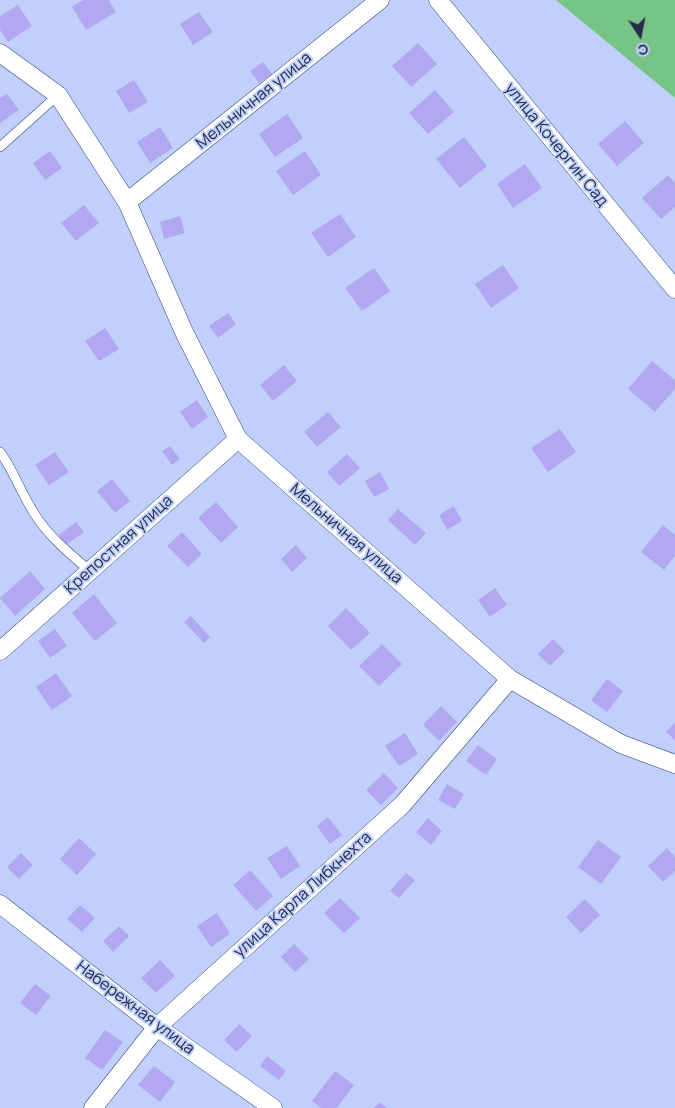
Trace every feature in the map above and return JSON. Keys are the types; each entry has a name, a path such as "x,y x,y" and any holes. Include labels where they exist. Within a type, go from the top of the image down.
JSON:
{"street":[{"name":"Мельничная улица","path":"127,202 380,0"},
{"name":"улица Кочергин Сад","path":"438,0 675,289"},
{"name":"Мельничная улица","path":"0,53 58,95 127,202 184,332 238,439 510,679 621,744 675,764"},
{"name":"Крепостная улица","path":"0,651 238,439"},
{"name":"улица Карла Либкнехта","path":"93,1108 157,1027 402,805 510,679"},
{"name":"Набережная улица","path":"0,904 157,1027 273,1108"}],"lane":[{"path":"0,146 58,95"},
{"path":"0,452 11,467 34,514 62,547 90,571"}],"green space":[{"path":"556,0 675,0 675,98"}],"building":[{"path":"83,0 109,0 116,12 86,30 72,7"},
{"path":"18,5 32,26 8,42 0,30 0,16"},
{"path":"199,12 213,32 193,45 180,24"},
{"path":"418,43 437,64 411,87 392,66"},
{"path":"263,62 272,74 259,83 250,71"},
{"path":"134,80 148,102 129,113 116,91"},
{"path":"435,90 454,112 428,134 409,113"},
{"path":"7,94 19,110 0,123 0,98"},
{"path":"287,114 303,138 275,157 259,134"},
{"path":"625,121 644,143 617,166 598,144"},
{"path":"160,127 173,148 150,163 137,142"},
{"path":"464,137 487,166 460,188 436,159"},
{"path":"50,151 62,168 45,180 33,163"},
{"path":"305,151 321,175 293,195 276,171"},
{"path":"525,164 542,188 513,208 497,184"},
{"path":"668,175 675,183 675,207 661,219 642,198"},
{"path":"84,205 99,223 76,241 61,223"},
{"path":"340,214 356,237 328,257 311,233"},
{"path":"180,216 185,233 164,239 160,222"},
{"path":"503,265 519,288 491,308 475,284"},
{"path":"374,268 390,291 362,311 345,288"},
{"path":"228,313 236,324 218,338 209,326"},
{"path":"105,328 119,349 99,361 85,341"},
{"path":"652,361 675,380 675,389 655,412 628,389"},
{"path":"284,365 297,381 273,401 260,385"},
{"path":"197,400 208,417 192,429 180,412"},
{"path":"328,412 341,427 317,447 304,432"},
{"path":"560,429 576,452 548,472 531,448"},
{"path":"170,446 180,459 172,465 162,451"},
{"path":"55,452 69,472 49,485 35,465"},
{"path":"347,454 360,468 339,486 327,472"},
{"path":"380,472 389,489 374,497 365,481"},
{"path":"112,479 130,501 115,513 97,491"},
{"path":"216,502 238,527 221,543 198,518"},
{"path":"454,506 462,521 447,530 439,515"},
{"path":"398,509 426,533 415,545 388,520"},
{"path":"76,522 84,532 66,545 59,535"},
{"path":"663,525 675,535 675,556 664,570 641,552"},
{"path":"182,532 202,554 188,567 167,546"},
{"path":"296,545 307,558 292,572 281,559"},
{"path":"30,571 45,589 15,616 0,598"},
{"path":"495,588 507,605 490,617 478,600"},
{"path":"94,594 117,623 95,641 72,613"},
{"path":"346,608 370,633 351,650 328,626"},
{"path":"191,616 210,637 204,643 184,622"},
{"path":"55,629 67,646 50,658 38,641"},
{"path":"553,639 565,651 550,666 538,654"},
{"path":"382,644 402,664 379,686 359,666"},
{"path":"56,673 72,696 52,710 36,687"},
{"path":"607,679 623,691 607,712 591,700"},
{"path":"441,706 457,722 439,741 423,725"},
{"path":"675,723 675,741 666,731"},
{"path":"405,733 418,754 399,766 385,746"},
{"path":"478,745 497,759 486,775 466,761"},
{"path":"384,773 398,788 381,805 366,790"},
{"path":"447,784 464,794 455,809 438,800"},
{"path":"328,817 342,835 330,844 317,826"},
{"path":"428,818 442,831 431,845 416,832"},
{"path":"79,838 96,854 77,875 60,859"},
{"path":"598,840 621,857 601,884 578,867"},
{"path":"287,846 300,866 281,879 267,858"},
{"path":"667,848 675,857 675,871 663,882 648,866"},
{"path":"21,853 33,865 19,879 7,867"},
{"path":"250,870 273,896 256,911 233,885"},
{"path":"406,873 415,880 399,898 390,891"},
{"path":"340,898 360,918 344,933 324,913"},
{"path":"585,899 600,915 581,933 566,917"},
{"path":"80,905 95,918 82,932 67,919"},
{"path":"217,913 230,934 211,947 197,926"},
{"path":"119,926 129,936 113,952 103,941"},
{"path":"294,944 309,959 295,972 281,957"},
{"path":"160,960 175,976 156,993 141,978"},
{"path":"35,984 51,996 36,1015 20,1003"},
{"path":"239,1024 252,1036 237,1052 224,1040"},
{"path":"105,1030 123,1042 102,1070 85,1058"},
{"path":"267,1056 286,1071 279,1080 260,1066"},
{"path":"154,1066 175,1082 160,1102 138,1085"},
{"path":"335,1071 354,1085 337,1108 321,1108 312,1101"},
{"path":"379,1102 387,1108 374,1108"}]}
